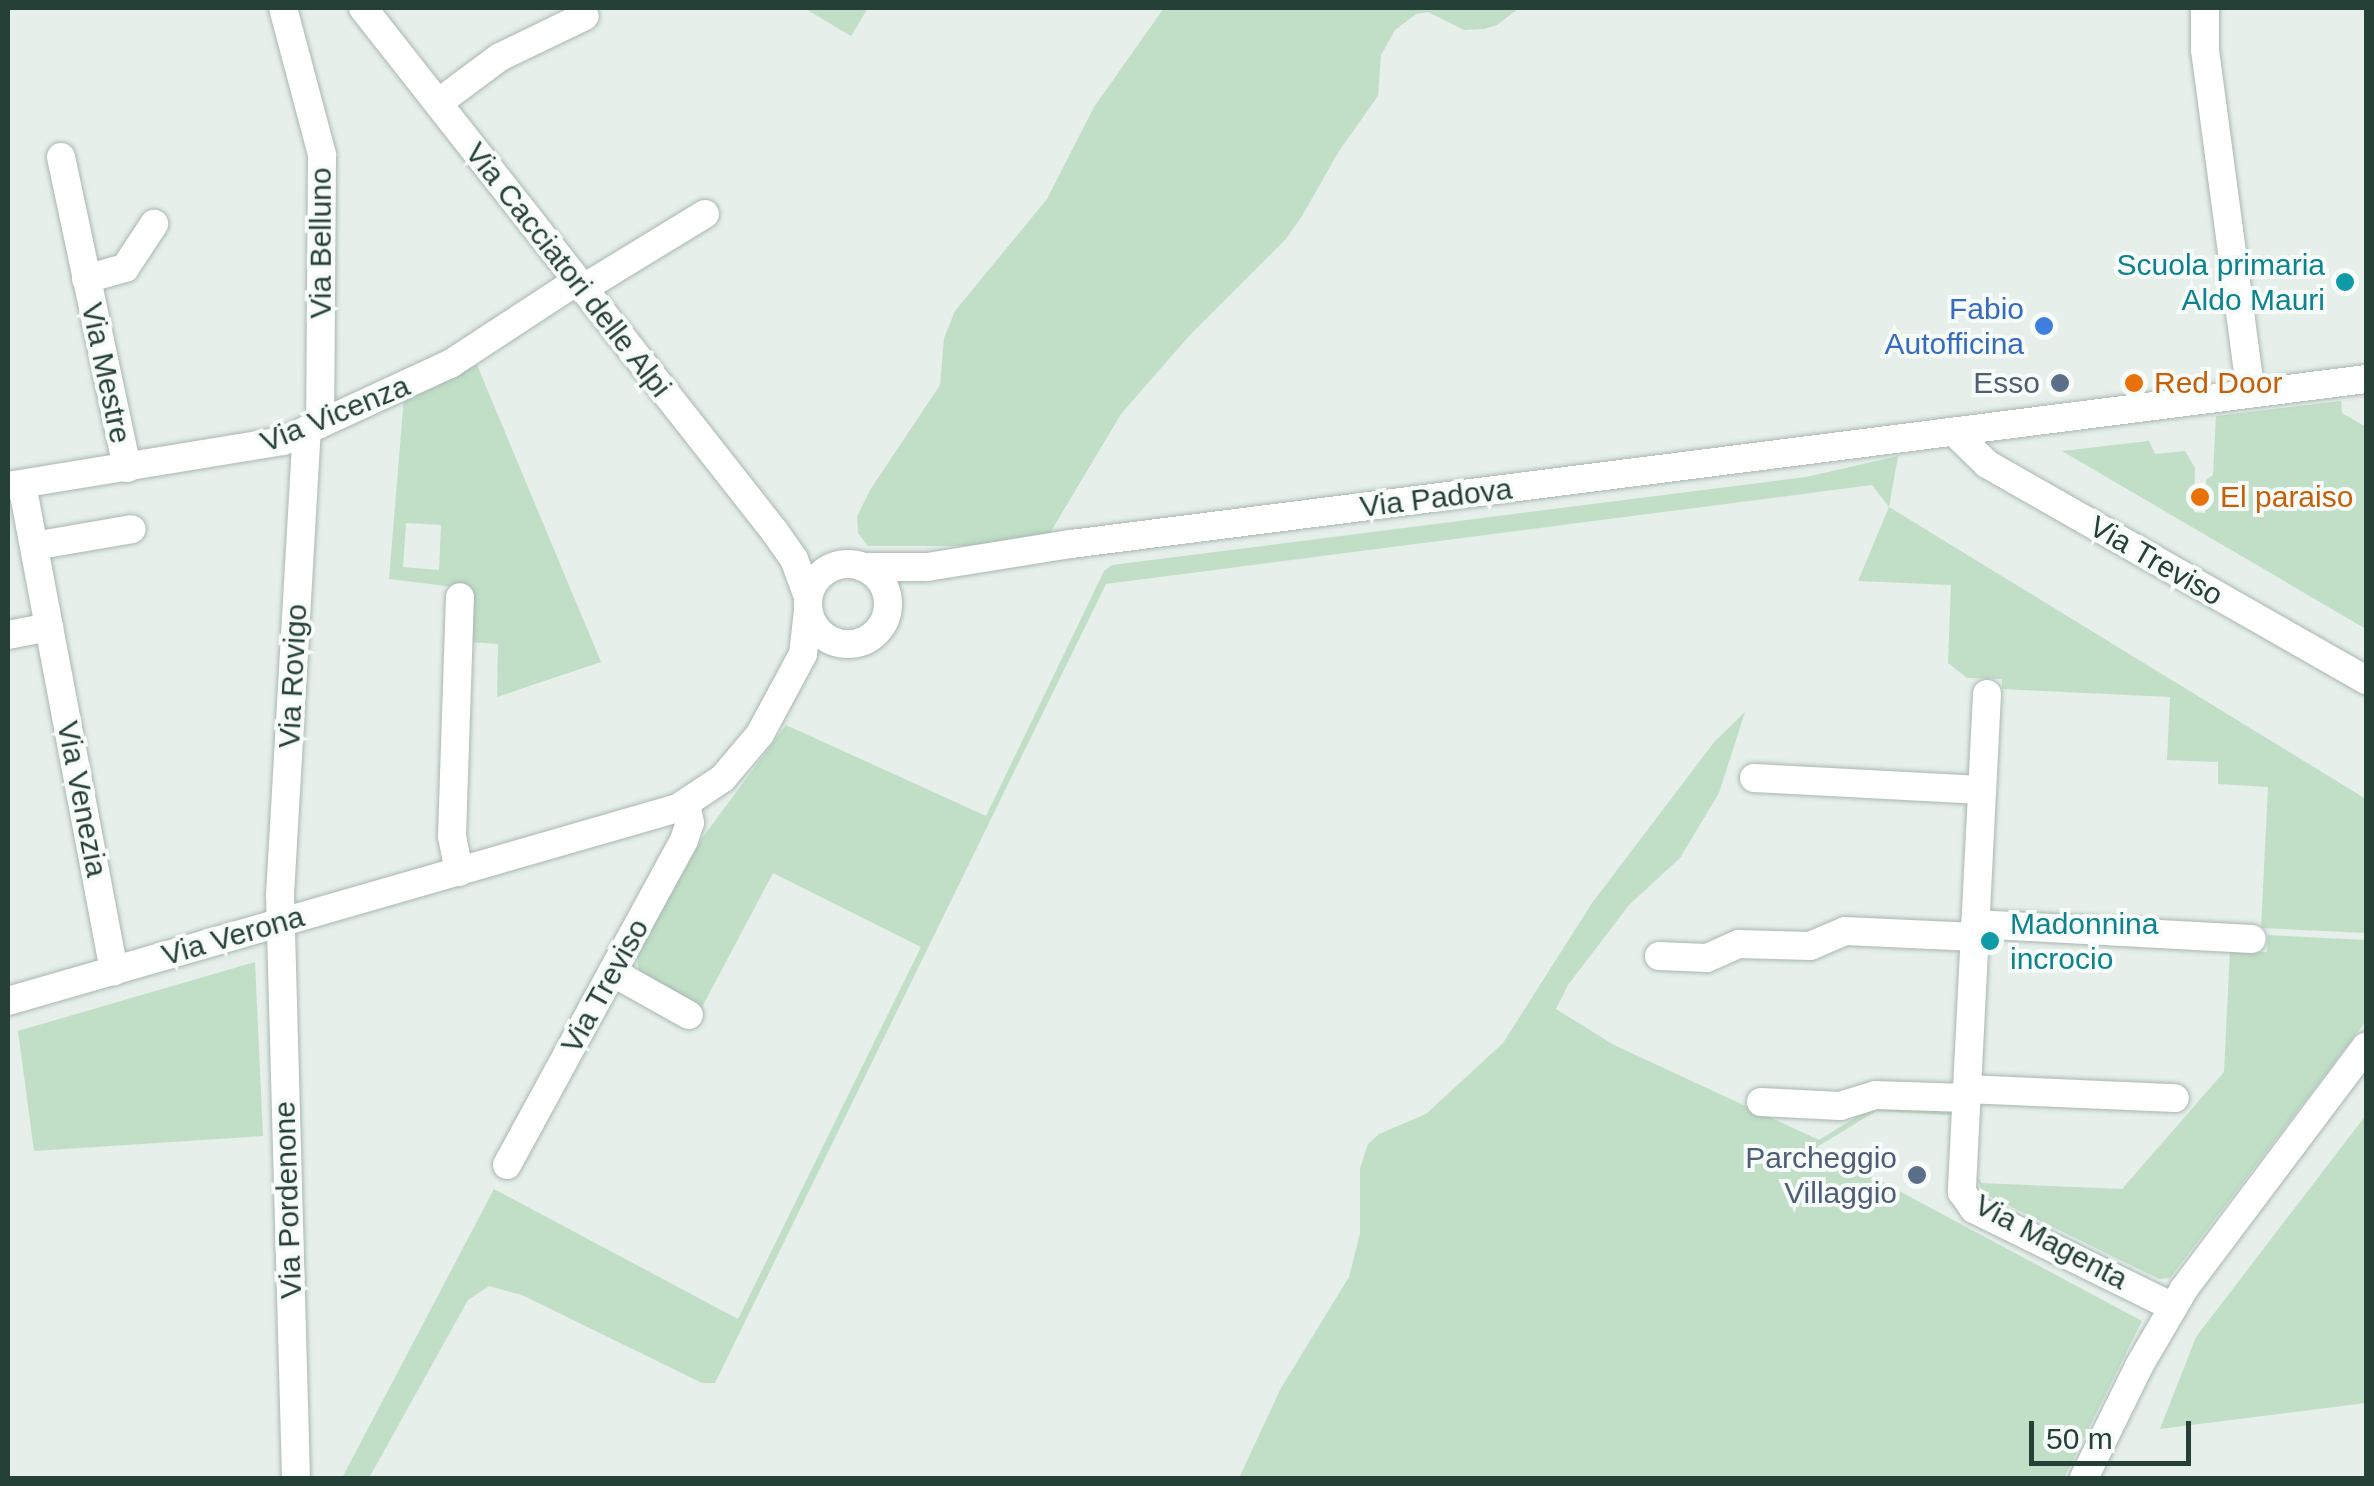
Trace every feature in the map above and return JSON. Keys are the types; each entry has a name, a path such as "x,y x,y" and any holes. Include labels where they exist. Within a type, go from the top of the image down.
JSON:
{"street":[{"name":"Via Belluno","path":"283,8 322,155 314,426"},
{"name":"Via Cacciatori delle Alpi","path":"363,8 775,532 794,559 821,635 850,645"},
{"path":"2205,8 2204,50 2252,394"},
{"path":"438,103 500,57 585,16"},
{"name":"Via Mestre","path":"61,157 127,468"},
{"name":"Via Vicenza","path":"15,485 269,445 450,364 705,214"},
{"name":"Via Mestre","path":"86,278 126,268 154,224"},
{"name":"Via Padova","path":"853,566 902,569 2366,379"},
{"name":"Via Rovigo","path":"283,922 280,895 314,426"},
{"name":"Via Treviso","path":"1954,432 1987,464 2366,680"},
{"name":"Via Venezia","path":"15,485 34,546 114,971"},
{"path":"34,546 132,528"},
{"name":"Via Cacciatori delle Alpi","path":"775,532 809,556 853,566"},
{"name":"Via Padova","path":"885,620 916,586 954,562"},
{"path":"808,604 818,577 853,566 884,588 885,620 871,638 850,645"},
{"path":"459,872 452,836 460,597"},
{"name":"Via Verona","path":"8,1001 644,821 686,804 743,757 782,697 803,654 808,604"},
{"path":"8,635 49,627"},
{"name":"Via Verona","path":"782,697 812,662 850,645"},
{"name":"Via Magenta","path":"1988,694 1962,1187 1971,1206 2173,1307"},
{"path":"1754,778 1982,790"},
{"name":"Via Treviso","path":"507,1165 684,840 690,822 686,804"},
{"name":"Via Pordenone","path":"283,922 296,1478"},
{"path":"1659,956 1707,958 1742,944 1810,946 1845,931 2252,939"},
{"path":"612,972 689,1015"},
{"path":"2084,1478 2173,1307 2366,1047"},
{"path":"1761,1102 1840,1106 1878,1094 2175,1098"}],"green space":[{"path":"804,8 868,8 851,36"},
{"path":"1164,8 1519,8 1497,25 1484,29 1464,30 1428,12 1416,14 1395,30 1381,55 1378,96 1339,151 1302,216 1285,240 1189,336 1121,414 1050,533 967,546 868,546 858,533 857,517 870,490 940,385 944,338 955,311 1047,199 1094,107"},
{"path":"477,365 601,662 497,697 498,644 469,642 470,589 389,579 404,397","holes":["406,523 441,525 439,570 403,567"]},
{"path":"2341,401 2342,413 2366,427 2366,629 2062,451 2149,441 2155,454 2185,451 2195,468 2194,512 2205,513 2206,480 2213,475 2216,416"},
{"path":"1898,456 1889,507 1872,485 1106,584 715,1383 702,1383 522,1295 489,1286 468,1300 369,1478 342,1478 494,1189 738,1319 921,947 773,873 701,1009 639,974 637,955 703,837 786,725 986,816 1104,571 1112,565 1806,477"},
{"path":"1889,507 2366,799 2366,933 2261,928 2268,787 2218,784 2218,762 2167,760 2170,697 2002,689 2002,679 1967,678 1948,663 1951,585 1858,581"},
{"path":"1745,712 1719,793 1680,858 1629,905 1568,985 1556,1009 1614,1045 1819,1140 1876,1105 1953,1109 1951,1115 1876,1111 1817,1147 2142,1321 2064,1478 1239,1478 1281,1388 1349,1277 1360,1233 1360,1168 1368,1144 1379,1134 1426,1114 1503,1043 1592,903 1715,741"},
{"path":"2268,935 2366,940 2366,1021 2170,1278 2159,1279 1983,1193 1977,1178 1982,1183 2122,1189 2224,1072 2230,950 2267,952"},
{"path":"255,962 263,1136 34,1151 18,1031"},
{"path":"2366,1115 2366,1403 2160,1429 2196,1337"}],"place":[{"name":"Scuola primaria Aldo Mauri","path":"2345,282"},
{"name":"Fabio Autofficina","path":"2044,326"},
{"name":"Esso","path":"2060,383"},
{"name":"Red Door","path":"2134,383"},
{"name":"El paraiso","path":"2200,497"},
{"name":"Madonnina incrocio","path":"1990,941"},
{"name":"Parcheggio Villaggio","path":"1917,1175"}]}
